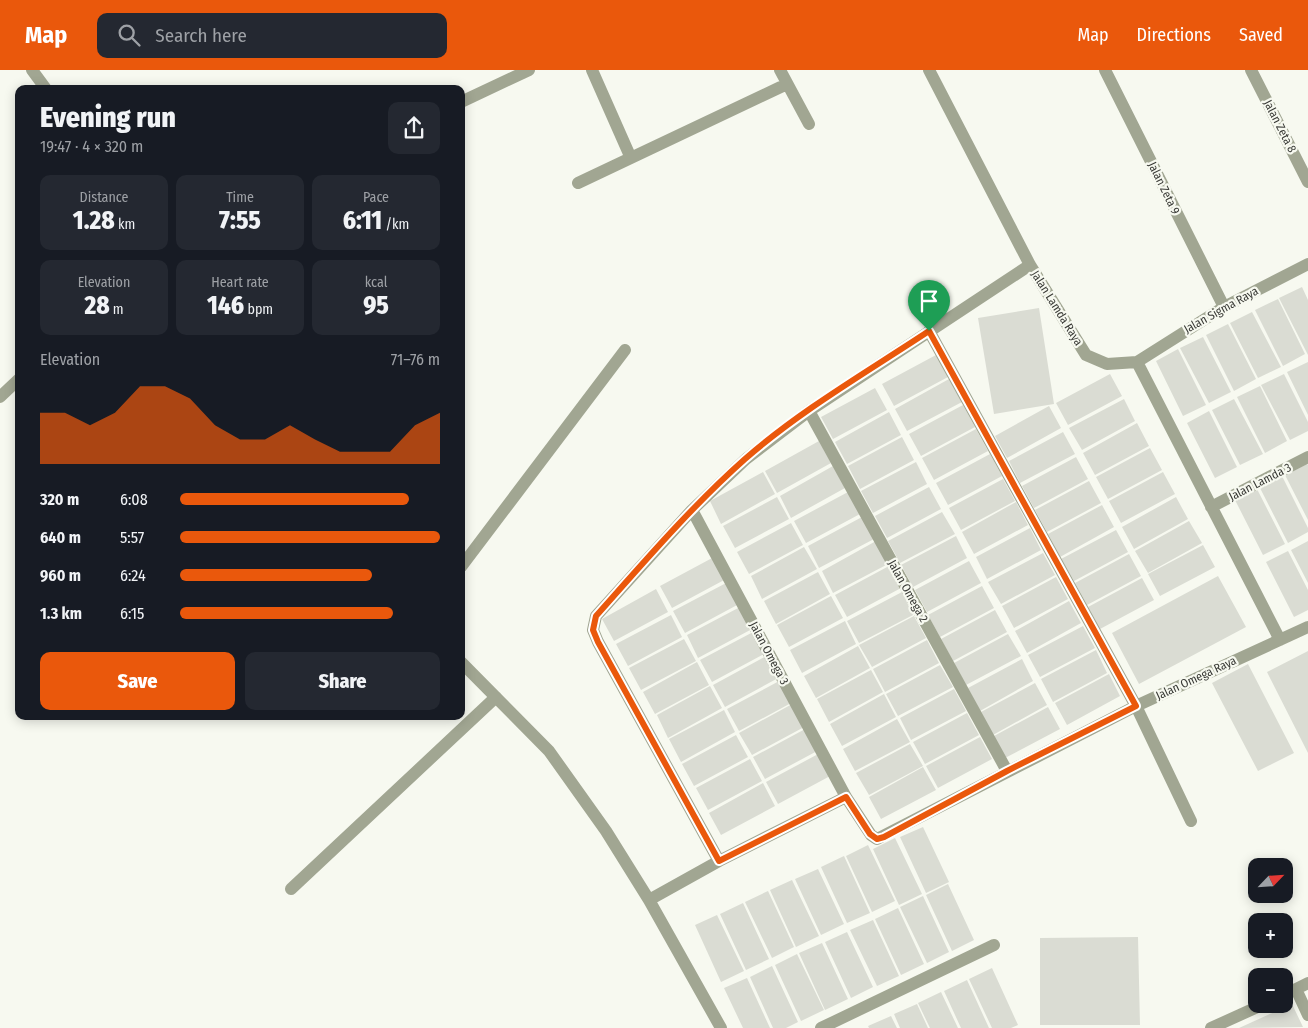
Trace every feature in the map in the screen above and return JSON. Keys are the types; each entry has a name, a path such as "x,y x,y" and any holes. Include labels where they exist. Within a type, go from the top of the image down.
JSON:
{"street":[{"path":"32,70 43,85"},
{"path":"465,100 529,70"},
{"path":"592,70 630,156"},
{"path":"780,70 810,124"},
{"name":"Jalan Lamda Raya","path":"929,70 1030,265 1086,355 1107,364 1137,362"},
{"name":"Jalan Zeta 9","path":"1105,70 1224,307"},
{"name":"Jalan Zeta 8","path":"1251,70 1308,182"},
{"path":"578,183 630,156 787,84"},
{"name":"Jalan Sigma Raya","path":"1137,362 1224,307 1308,264"},
{"path":"719,861 606,659 593,630 596,616 692,510 746,458 809,411 1030,265"},
{"path":"929,331 1136,706 1190,821"},
{"path":"465,562 625,350"},
{"path":"1137,362 1280,640"},
{"path":"0,396 15,383"},
{"name":"Jalan Omega 2","path":"809,411 1007,771"},
{"name":"Jalan Lamda 3","path":"1211,507 1308,458"},
{"name":"Jalan Omega 3","path":"692,510 846,797"},
{"name":"Jalan Omega Raya","path":"846,797 870,834 877,839 1136,706 1308,627"},
{"path":"465,666 549,751 606,831 649,900 721,1028"},
{"path":"291,889 496,697"},
{"path":"649,900 719,861 846,797"},
{"path":"821,1028 994,945"},
{"path":"1302,986 1308,1015"},
{"path":"1211,1028 1248,1011"}],"building":[{"path":"1302,287 1308,300 1308,355 1279,298"},
{"path":"1278,299 1305,354 1283,366 1255,310"},
{"path":"1039,308 1054,404 994,414 978,318"},
{"path":"1252,312 1281,367 1258,378 1230,323"},
{"path":"1228,324 1256,379 1234,391 1206,335"},
{"path":"1203,337 1231,392 1209,403 1180,348"},
{"path":"1178,349 1206,405 1183,416 1156,361"},
{"path":"936,355 948,377 894,406 882,384"},
{"path":"1308,362 1308,415 1287,372"},
{"path":"1110,374 1122,396 1068,425 1056,403"},
{"path":"1284,374 1308,422 1308,431 1290,440 1261,385"},
{"path":"949,379 962,402 907,431 895,409"},
{"path":"1260,386 1287,441 1265,453 1237,397"},
{"path":"875,388 887,410 833,439 821,417"},
{"path":"1124,399 1135,421 1082,450 1069,428"},
{"path":"1234,399 1263,454 1240,465 1212,410"},
{"path":"963,405 975,427 921,456 909,434"},
{"path":"1049,406 1061,428 1007,458 995,436"},
{"path":"1209,411 1237,467 1215,478 1187,423"},
{"path":"889,412 901,435 847,464 835,442"},
{"path":"1137,423 1149,446 1095,475 1083,453"},
{"path":"976,429 988,451 934,480 922,458"},
{"path":"1063,432 1075,454 1020,483 1009,461"},
{"path":"902,437 914,460 860,489 848,466"},
{"path":"819,441 831,463 777,493 765,471"},
{"path":"1150,448 1162,470 1108,499 1096,477"},
{"path":"990,454 1002,476 948,505 936,483"},
{"path":"1076,457 1088,479 1034,508 1022,486"},
{"path":"916,462 927,484 873,513 861,491"},
{"path":"1308,465 1308,520 1285,475"},
{"path":"833,466 845,488 791,518 780,496"},
{"path":"763,472 775,494 721,524 710,501"},
{"path":"1163,472 1175,494 1121,523 1109,501"},
{"path":"1282,476 1308,528 1308,532 1288,543 1260,488"},
{"path":"1003,479 1015,501 961,530 949,508"},
{"path":"1089,481 1101,503 1047,532 1035,510"},
{"path":"929,487 941,509 887,538 875,516"},
{"path":"1257,489 1285,544 1263,555 1235,500"},
{"path":"848,492 860,514 806,543 794,521"},
{"path":"777,497 789,519 735,548 723,526"},
{"path":"1176,497 1188,519 1134,549 1122,527"},
{"path":"1016,502 1028,525 974,554 962,532"},
{"path":"1102,505 1114,527 1060,557 1048,534"},
{"path":"942,512 955,534 900,563 888,541"},
{"path":"862,517 874,539 819,568 808,546"},
{"path":"1189,521 1202,543 1148,573 1135,551"},
{"path":"791,523 803,545 749,574 737,552"},
{"path":"1030,528 1041,550 987,579 976,557"},
{"path":"1116,530 1128,552 1074,581 1061,559"},
{"path":"956,536 967,558 913,587 901,565"},
{"path":"876,541 888,564 833,593 822,571"},
{"path":"1308,541 1308,583 1291,550"},
{"path":"1203,545 1215,567 1160,596 1148,574"},
{"path":"804,547 817,569 762,599 751,576"},
{"path":"1288,551 1308,590 1308,610 1294,617 1266,562"},
{"path":"1043,553 1055,575 1001,604 988,582"},
{"path":"1129,554 1141,576 1087,605 1075,583"},
{"path":"714,557 726,579 672,608 660,586"},
{"path":"969,561 981,583 927,612 915,590"},
{"path":"889,566 901,588 847,617 835,595"},
{"path":"818,572 830,594 776,624 764,601"},
{"path":"1218,576 1246,627 1139,684 1112,633"},
{"path":"1056,577 1068,599 1014,628 1002,606"},
{"path":"1142,578 1154,600 1100,629 1088,607"},
{"path":"728,582 739,604 685,633 673,611"},
{"path":"982,586 994,608 940,637 928,615"},
{"path":"656,589 668,612 614,641 602,619"},
{"path":"902,592 913,615 859,643 847,621"},
{"path":"831,596 843,618 789,647 777,625"},
{"path":"1069,601 1081,623 1027,653 1015,631"},
{"path":"740,607 752,629 698,658 687,635"},
{"path":"995,610 1007,632 953,661 941,639"},
{"path":"671,615 682,637 628,666 616,644"},
{"path":"914,616 926,638 872,667 859,645"},
{"path":"845,621 856,644 802,673 790,650"},
{"path":"1083,626 1095,648 1040,677 1028,655"},
{"path":"755,631 766,653 712,682 700,660"},
{"path":"1008,634 1021,656 966,685 954,663"},
{"path":"684,639 696,661 641,690 629,668"},
{"path":"927,640 939,663 885,692 873,669"},
{"path":"858,646 870,668 816,698 804,676"},
{"path":"1096,650 1107,673 1053,702 1041,679"},
{"path":"1308,651 1308,753 1267,672"},
{"path":"768,655 780,677 725,707 713,685"},
{"path":"1022,659 1033,681 980,711 968,688"},
{"path":"697,662 709,685 655,714 643,692"},
{"path":"1248,664 1294,753 1258,771 1212,683"},
{"path":"940,665 953,687 898,716 886,694"},
{"path":"871,670 883,692 829,722 817,699"},
{"path":"1109,674 1120,696 1067,725 1055,703"},
{"path":"781,680 793,702 739,731 727,709"},
{"path":"1035,683 1047,705 993,735 981,712"},
{"path":"710,686 722,708 668,738 657,715"},
{"path":"954,689 966,711 911,740 900,718"},
{"path":"884,694 896,717 842,746 830,724"},
{"path":"794,703 806,726 752,755 739,733"},
{"path":"1048,707 1060,729 1005,758 994,736"},
{"path":"724,710 735,732 681,762 669,739"},
{"path":"967,713 979,735 925,764 913,742"},
{"path":"897,719 910,742 855,771 843,749"},
{"path":"807,728 819,750 765,779 753,757"},
{"path":"736,735 748,757 694,786 682,764"},
{"path":"980,737 992,759 938,788 926,766"},
{"path":"910,744 923,766 869,795 856,773"},
{"path":"820,753 832,775 778,804 766,782"},
{"path":"750,759 762,781 708,810 696,788"},
{"path":"923,767 936,790 881,819 869,797"},
{"path":"763,783 775,806 721,835 709,813"},
{"path":"923,827 949,882 926,893 900,837"},
{"path":"895,838 922,894 899,905 873,849"},
{"path":"868,845 895,901 872,912 846,856"},
{"path":"844,856 870,913 847,923 821,867"},
{"path":"818,869 844,924 821,935 795,879"},
{"path":"792,880 819,936 796,947 770,890"},
{"path":"948,884 974,940 952,951 926,895"},
{"path":"768,891 794,947 772,958 745,902"},
{"path":"923,896 949,952 927,963 900,907"},
{"path":"743,903 769,959 746,970 720,914"},
{"path":"898,908 924,964 901,975 875,919"},
{"path":"717,915 744,971 721,982 695,925"},
{"path":"873,920 899,976 877,986 850,930"},
{"path":"847,932 873,987 851,998 825,942"},
{"path":"1138,937 1140,1025 1040,1025 1040,938"},
{"path":"822,943 848,999 825,1010 799,953"},
{"path":"797,954 824,1010 801,1021 775,965"},
{"path":"772,966 798,1022 786,1028 773,1028 750,977"},
{"path":"992,968 1018,1025 1011,1028 992,1028 969,979"},
{"path":"747,978 770,1028 743,1028 724,988"},
{"path":"967,980 989,1028 961,1028 944,991"},
{"path":"941,992 958,1028 930,1028 918,1003"},
{"path":"917,1004 928,1028 900,1028 894,1014"},
{"path":"1293,1006 1303,1027 1239,1028 1272,1013 1293,1013"},
{"path":"891,1016 897,1028 869,1028 868,1026"}],"route":[{"path":"929,331 1136,706 1007,771 884,837 877,839 870,834 846,797 719,861 606,659 593,630 596,616 692,510 746,458 809,411 929,331"}]}
